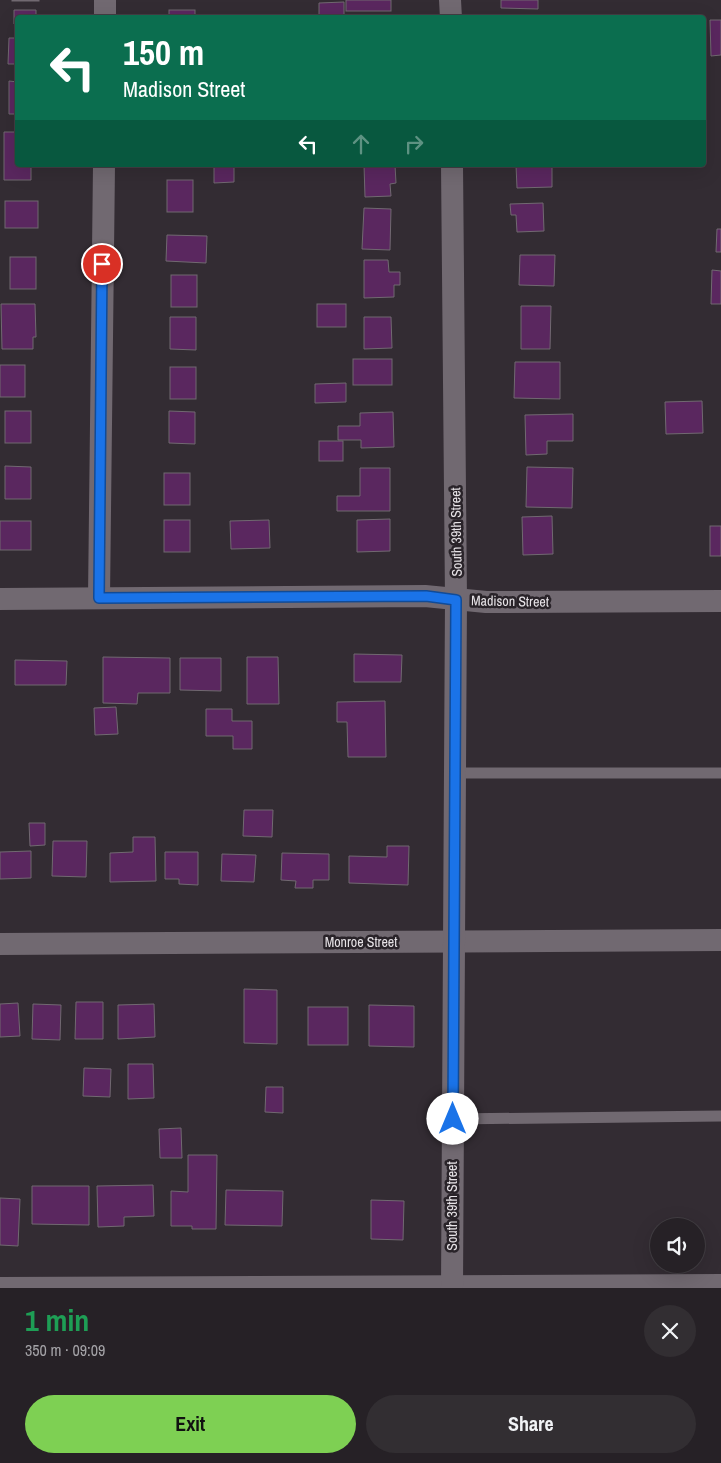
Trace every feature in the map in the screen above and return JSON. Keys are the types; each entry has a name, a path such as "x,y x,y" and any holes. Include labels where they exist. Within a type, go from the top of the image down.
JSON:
{"street":[{"path":"105,0 105,15"},
{"path":"450,0 450,15"},
{"path":"99,598 104,167"},
{"name":"South 39th Street","path":"452,167 456,600 452,1287"},
{"name":"Madison Street","path":"0,599 426,596 486,602 721,600"},
{"name":"Monroe Street","path":"0,944 721,940"},
{"path":"0,1288 721,1285"}],"lane":[{"path":"455,773 721,773"},
{"path":"453,1119 721,1116"}],"building":[{"path":"39,0 39,1 12,1"},
{"path":"346,0 391,0 391,11 346,11"},
{"path":"501,0 538,0 538,9 501,8"},
{"path":"344,2 344,15 319,15 319,3"},
{"path":"14,10 36,10 36,15 15,15 14,24"},
{"path":"169,10 195,10 195,15 169,15"},
{"path":"710,20 721,20 721,55 711,56"},
{"path":"9,38 15,38 15,64 8,64"},
{"path":"9,81 15,82 15,114 9,114"},
{"path":"4,132 15,132 15,167 31,167 31,180 4,180"},
{"path":"214,167 234,167 234,182 214,183"},
{"path":"364,167 395,167 396,183 390,184 391,196 365,197"},
{"path":"516,167 552,167 552,187 517,188"},
{"path":"167,180 193,180 193,212 167,212"},
{"path":"5,201 38,201 38,228 5,228"},
{"path":"543,203 544,231 517,232 516,215 511,215 510,204"},
{"path":"364,208 391,209 390,250 362,249"},
{"path":"717,229 721,229 721,252 716,252"},
{"path":"167,235 207,236 206,263 166,261"},
{"path":"520,255 555,255 554,286 519,285"},
{"path":"10,257 36,257 36,289 10,289"},
{"path":"364,260 388,260 389,272 400,272 400,285 394,285 394,297 364,298"},
{"path":"712,270 721,271 721,304 711,304"},
{"path":"171,275 197,275 197,307 171,307"},
{"path":"1,304 35,304 36,337 33,337 33,349 2,349"},
{"path":"317,304 346,304 346,327 317,327"},
{"path":"521,306 551,306 550,349 521,349"},
{"path":"170,317 196,317 196,350 170,349"},
{"path":"364,317 391,317 392,348 364,349"},
{"path":"353,359 392,359 392,385 353,385"},
{"path":"515,362 560,362 560,399 514,398"},
{"path":"0,365 25,365 25,397 0,397"},
{"path":"170,367 196,367 196,399 170,399"},
{"path":"346,383 346,402 315,403 315,384"},
{"path":"702,401 703,433 666,434 665,402"},
{"path":"5,411 31,411 31,443 5,443"},
{"path":"169,411 195,412 195,444 169,443"},
{"path":"393,412 394,447 361,448 361,440 338,440 338,426 360,426 360,413"},
{"path":"573,414 573,441 547,441 547,454 526,455 525,415"},
{"path":"319,441 343,441 343,461 319,461"},
{"path":"5,466 31,467 31,499 5,499"},
{"path":"527,467 573,468 572,508 526,507"},
{"path":"360,468 390,468 390,511 337,511 337,496 360,496"},
{"path":"164,473 190,473 190,505 164,505"},
{"path":"552,516 553,554 523,555 522,517"},
{"path":"390,519 390,551 357,552 357,520"},
{"path":"164,520 190,520 190,552 164,552"},
{"path":"269,520 270,548 231,549 230,521"},
{"path":"0,521 31,521 31,550 0,550"},
{"path":"710,526 721,526 721,556 710,556"},
{"path":"354,654 402,655 401,682 354,682"},
{"path":"103,657 170,658 170,693 138,693 137,704 103,703"},
{"path":"247,657 278,657 279,704 247,704"},
{"path":"180,658 221,658 221,691 180,690"},
{"path":"15,660 67,661 66,685 15,685"},
{"path":"385,701 386,757 348,757 347,722 337,722 337,702"},
{"path":"116,707 118,734 95,735 94,708"},
{"path":"206,709 232,709 232,721 252,721 252,749 233,749 233,736 206,736"},
{"path":"244,810 273,810 272,837 243,836"},
{"path":"29,823 45,823 45,845 30,846"},
{"path":"133,837 155,837 156,881 110,882 110,853 133,852"},
{"path":"53,841 87,841 86,877 52,876"},
{"path":"387,846 409,846 408,885 349,883 349,856 387,857"},
{"path":"31,851 31,878 0,879 0,852"},
{"path":"165,852 198,852 198,885 179,884 179,879 165,879"},
{"path":"282,853 329,854 329,880 313,880 313,888 295,888 296,881 281,880"},
{"path":"222,854 256,855 254,882 221,881"},
{"path":"244,989 277,990 277,1044 244,1043"},
{"path":"76,1002 103,1002 103,1039 75,1039"},
{"path":"18,1003 20,1036 0,1037 0,1004"},
{"path":"33,1004 61,1005 60,1040 32,1039"},
{"path":"154,1004 155,1037 118,1039 118,1005"},
{"path":"369,1005 414,1006 414,1047 369,1046"},
{"path":"308,1007 348,1007 348,1045 308,1045"},
{"path":"128,1064 153,1064 154,1098 128,1099"},
{"path":"84,1068 111,1069 110,1097 83,1096"},
{"path":"266,1087 283,1087 283,1113 265,1112"},
{"path":"181,1128 182,1158 160,1158 159,1129"},
{"path":"188,1155 217,1155 216,1229 192,1229 192,1226 171,1226 171,1191 188,1192"},
{"path":"153,1185 154,1216 124,1217 124,1226 98,1227 97,1186"},
{"path":"32,1186 89,1186 89,1225 32,1224"},
{"path":"226,1190 283,1191 282,1226 225,1225"},
{"path":"0,1198 20,1199 18,1246 0,1245"},
{"path":"371,1200 404,1201 403,1240 371,1239"}],"route":[{"path":"102,264 99,598 426,596 456,600 453,1119"}]}
